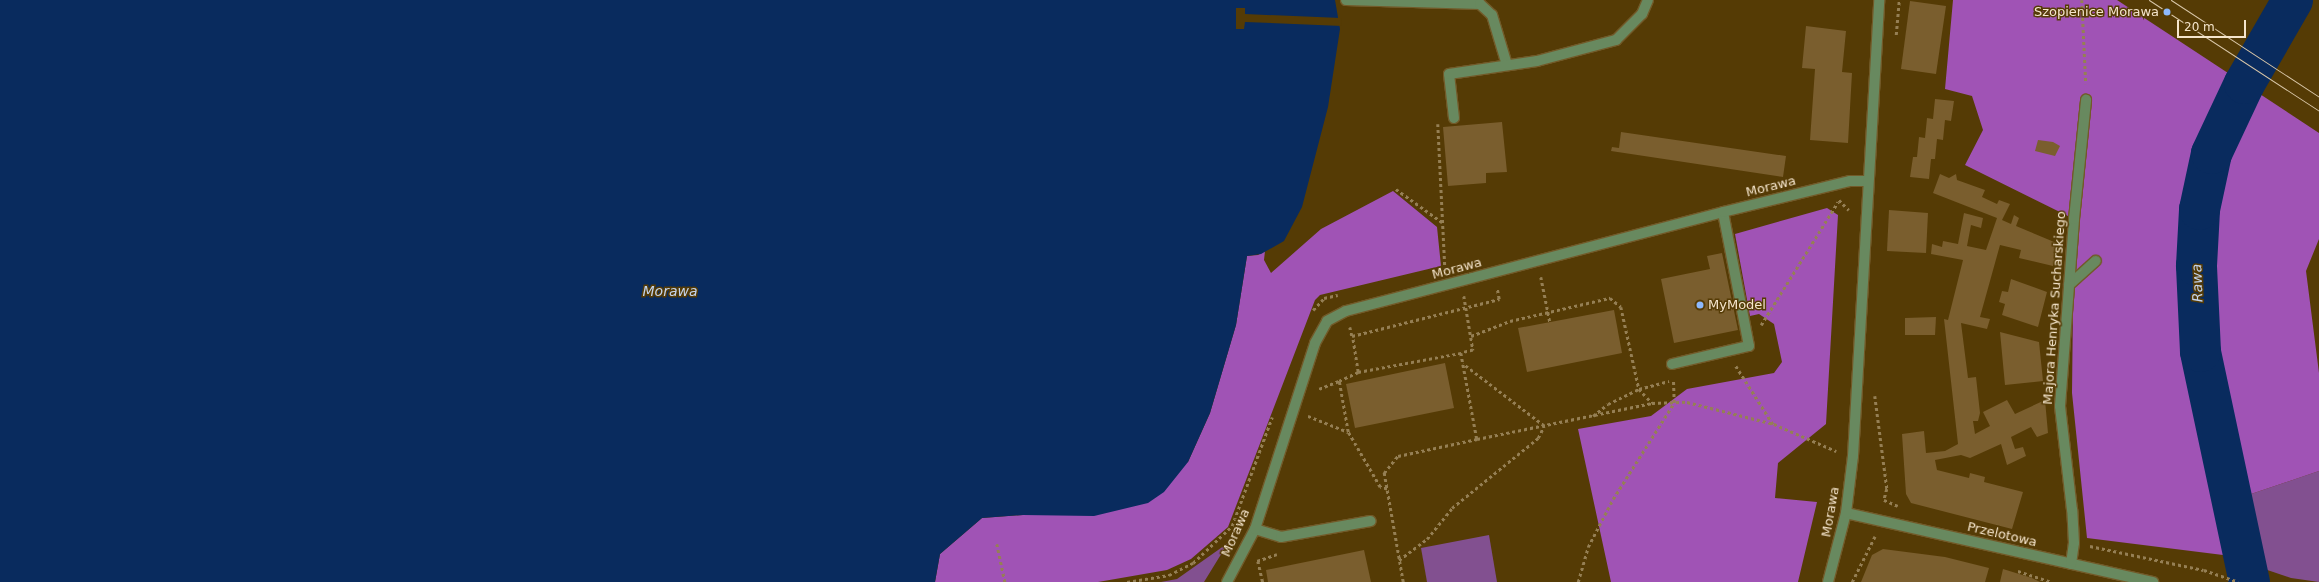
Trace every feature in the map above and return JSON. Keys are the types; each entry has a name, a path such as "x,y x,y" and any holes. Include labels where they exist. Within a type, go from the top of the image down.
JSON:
{"street":[{"path":"1346,0 1480,4 1492,14 1507,65"},
{"path":"1454,118 1449,74 1578,52 1616,40 1642,14 1648,0"},
{"name":"Morawa","path":"1828,582 1846,513 1855,427 1879,0"},
{"name":"Majora Henryka Sucharskiego","path":"2070,564 2074,543 2060,406 2069,285 2086,100"},
{"name":"Morawa","path":"1227,582 1255,529 1292,410 1315,343 1327,321 1346,310 1723,212 1850,181 1868,181"},
{"path":"1672,364 1750,346 1723,212"},
{"path":"2069,285 2096,261"},
{"name":"Przelotowa","path":"1846,513 2153,582"},
{"path":"1255,529 1281,537 1371,521"}],"path":[{"path":"1895,40 1899,0"},
{"path":"2082,0 2086,100"},
{"path":"1438,120 1445,268"},
{"path":"1848,217 1850,181"},
{"path":"1396,189 1442,222"},
{"path":"1835,200 1839,200 1849,210"},
{"path":"1746,329 1763,324 1839,200"},
{"path":"1534,278 1548,275"},
{"path":"1541,277 1550,322"},
{"path":"1387,489 1380,487 1348,432 1338,381 1358,372 1473,350 1461,281"},
{"path":"1358,372 1352,336 1498,299 1496,288 1504,286"},
{"path":"1471,336 1510,321 1610,298 1621,308 1639,389 1652,403"},
{"path":"1727,351 1774,424"},
{"path":"1462,352 1477,439"},
{"path":"1463,364 1544,426"},
{"path":"1578,582 1588,547 1613,499 1674,403 1672,364"},
{"path":"1592,416 1608,404 1639,389 1663,382"},
{"path":"1874,392 1887,489 1884,500 1902,508"},
{"path":"1403,582 1384,473 1398,456 1652,403 1688,402 1774,424 1836,451"},
{"path":"1292,410 1348,432"},
{"path":"1399,560 1427,539 1452,508 1538,438 1544,426"},
{"path":"1835,459 1837,445"},
{"path":"1852,582 1875,536"},
{"path":"2074,543 2204,570 2220,577 2238,582"},
{"path":"997,544 1005,582"},
{"path":"1258,560 1263,582"}],"shaded area":[{"path":"1953,0 2117,0 2319,133 2319,239 2306,271 2319,373 2319,471 2251,494 2223,555 2087,538 2072,393 2074,219 1965,165 1983,130 1972,96 1945,89"},
{"path":"1393,191 1437,227 1441,266 1320,295 1315,300 1228,527 1191,559 1167,570 1098,582 935,582 940,554 982,518 1023,515 1188,462 1210,413 1236,325 1247,256 1258,255 1265,251 1264,260 1271,273 1321,229"},
{"path":"1827,208 1838,215 1826,424 1778,463 1775,498 1817,502 1798,582 1611,582 1578,429 1651,416 1687,389 1774,373 1782,362 1774,324 1759,314 1750,316 1735,234"},
{"path":"2319,471 2319,582 2291,578 2223,555 2251,494"},
{"path":"1489,535 1497,582 1427,582 1421,548"},
{"path":"1228,543 1204,582 1161,582 1177,579"}],"water":[{"name":"Morawa","path":"0,0 1335,0 1340,29 1328,107 1302,207 1284,241 1261,254 1247,256 1236,325 1210,413 1188,462 1164,492 1148,503 1094,516 1023,515 982,518 940,554 935,582 0,582"}],"pier":[{"path":"1236,8 1245,8 1245,14 1341,18 1342,26 1245,22 1244,29 1236,29"}],"building":[{"path":"1910,1 1946,6 1936,74 1901,69"},
{"path":"1806,26 1846,31 1842,72 1852,73 1848,143 1810,140 1815,69 1802,68"},
{"path":"1935,99 1954,101 1951,121 1945,120 1943,140 1937,139 1935,159 1931,159 1929,179 1910,177 1913,157 1917,157 1919,137 1925,138 1927,118 1933,119"},
{"path":"1502,122 1507,172 1486,173 1486,183 1448,186 1443,127"},
{"path":"1621,132 1786,156 1783,177 1611,151 1612,147 1619,148"},
{"path":"2038,140 2053,142 2060,146 2055,156 2035,151"},
{"path":"1940,174 1949,178 1956,174 1957,180 1985,190 1982,197 1997,204 1999,200 2010,204 2002,220 2011,224 2014,215 2019,218 2016,226 2059,244 2053,266 2019,258 2021,250 2000,245 1980,317 1990,319 1987,329 1961,323 1968,378 1976,377 1980,413 1978,421 1973,421 1975,434 1990,426 1983,412 2007,400 2015,414 2045,400 2048,433 2037,437 2031,427 2011,437 2015,449 2023,447 2026,456 2007,465 2001,444 1970,458 1961,455 1935,460 1937,470 1969,478 1970,473 1985,477 1984,482 2023,492 2012,529 1911,503 1906,494 1902,434 1924,431 1926,453 1945,451 1958,444 1944,319 1948,320 1963,260 1931,254 1932,244 1942,247 1943,241 1958,244 1964,213 1983,218 1981,228 1971,225 1967,246 1986,250 1997,218 1933,193"},
{"path":"1889,210 1928,213 1926,253 1887,251"},
{"name":"MyModel","path":"1722,253 1738,330 1674,343 1661,279 1710,269 1707,256"},
{"path":"2011,279 2047,292 2038,327 2002,315 2005,304 1999,302 2002,291 2008,292"},
{"path":"1614,310 1622,353 1527,372 1518,328"},
{"path":"1936,317 1935,335 1905,335 1905,318"},
{"path":"2000,332 2039,342 2043,381 2005,385"},
{"path":"1445,363 1454,408 1355,428 1346,384"},
{"path":"1883,549 1945,557 1989,568 1985,582 1861,582 1872,555"},
{"path":"1364,550 1371,582 1268,582 1266,570"},
{"path":"2003,569 2032,578 2040,582 2000,582"}],"waterway":[{"name":"Rawa","path":"2249,582 2200,351 2196,265 2199,209 2211,153 2244,83 2292,0"}],"tram line":[{"path":"2149,0 2319,111"},
{"path":"2171,0 2319,97"}],"place":[{"name":"Szopienice Morawa","path":"2167,12"},
{"name":"MyModel","path":"1700,305"}]}
